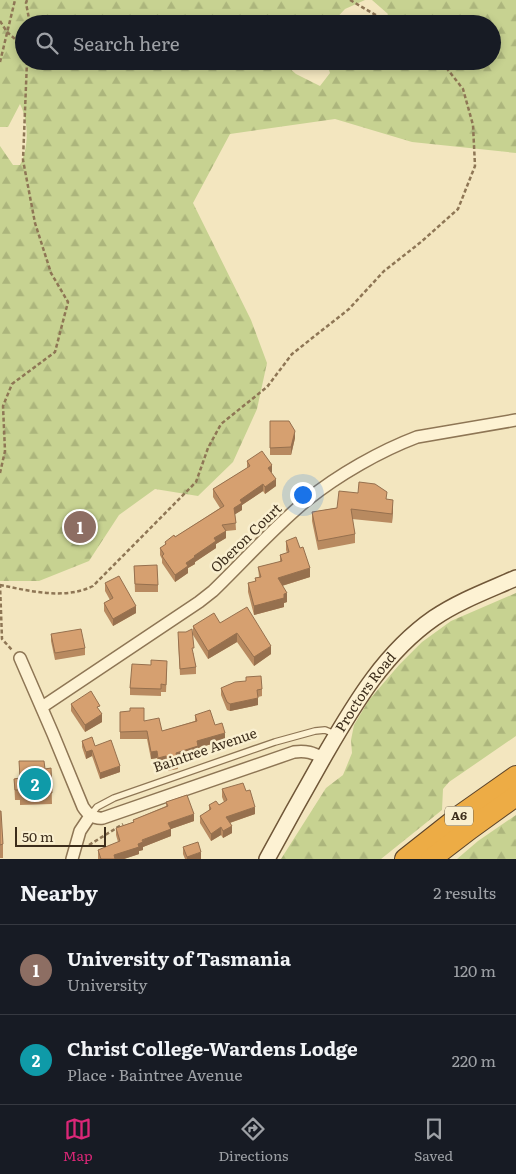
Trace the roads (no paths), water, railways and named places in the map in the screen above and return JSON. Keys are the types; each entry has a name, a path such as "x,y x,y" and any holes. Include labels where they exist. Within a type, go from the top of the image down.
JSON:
{"highway":[{"name":"A6","path":"405,859 451,822 516,776"},
{"name":"A6","path":"431,859 454,840 516,796"}],"street":[{"name":"Oberon Court","path":"42,707 199,602 213,591 298,508 317,492 345,474 417,437 516,420"},
{"name":"Proctors Road","path":"267,859 337,734 363,690 374,676 423,626 451,608 516,578"},
{"path":"20,658 83,807 90,816 103,818 294,752 311,752 324,758"},
{"path":"72,859 80,831 90,816"}],"lane":[{"name":"Baintree Avenue","path":"90,816 97,806 114,798 275,742 316,731 325,730 337,734"}],"place":[{"name":"University of Tasmania","path":"80,527"},
{"name":"Christ College-Wardens Lodge","path":"35,784"}]}
